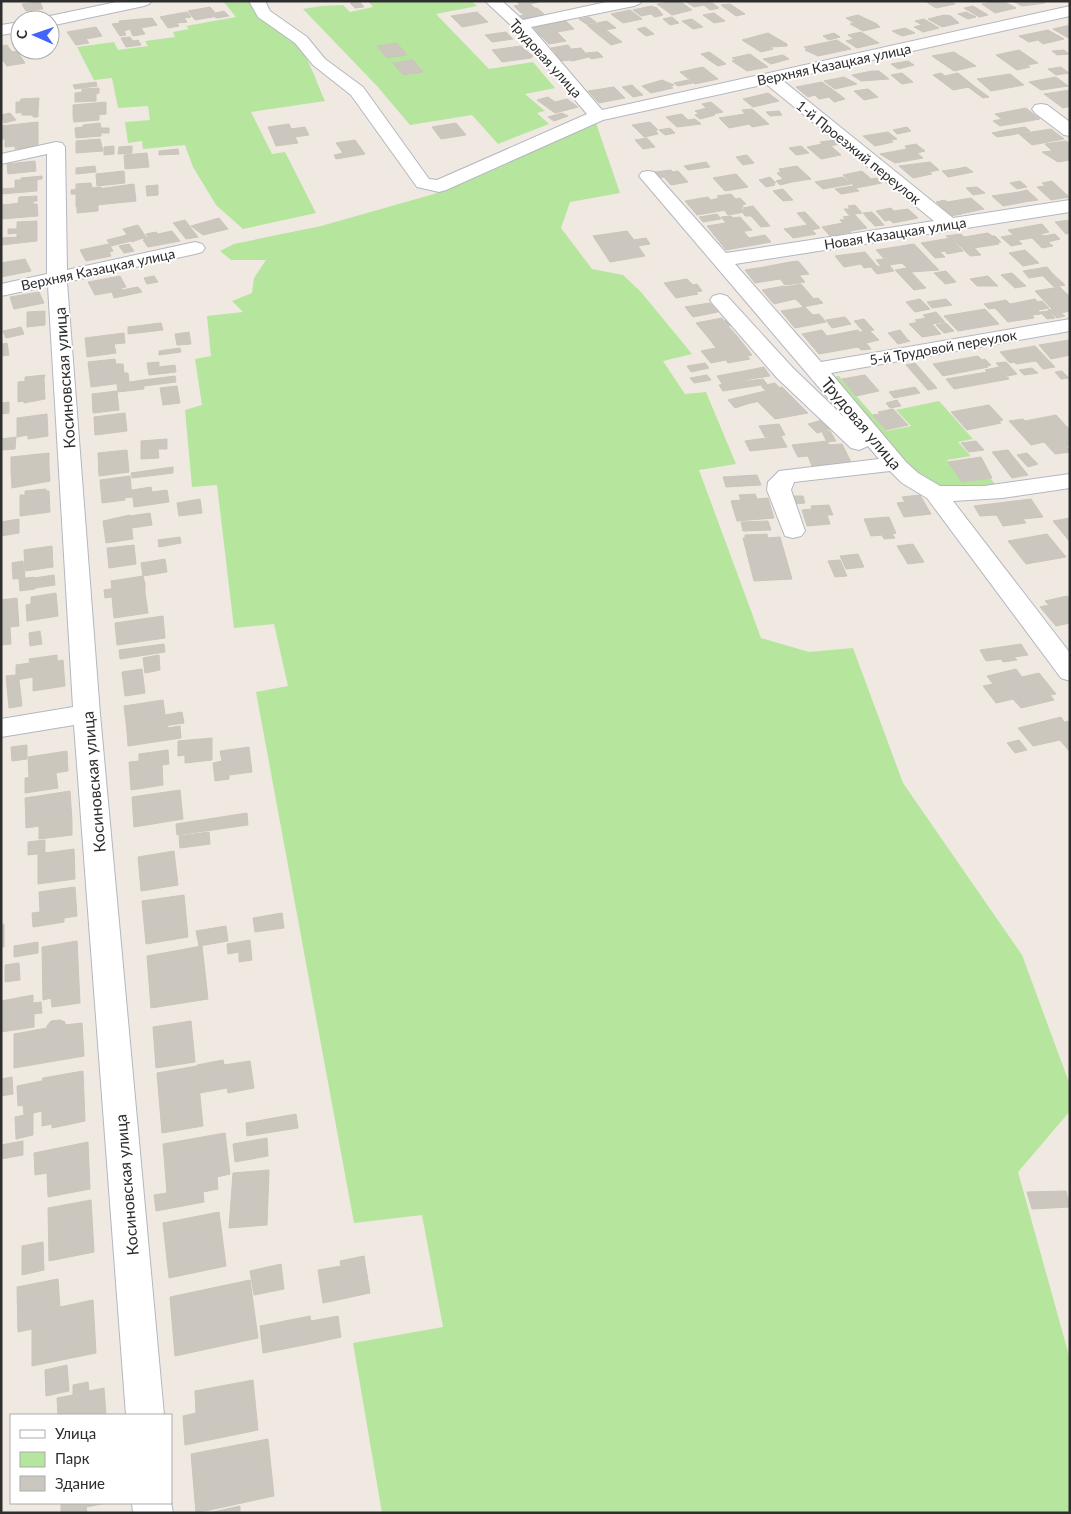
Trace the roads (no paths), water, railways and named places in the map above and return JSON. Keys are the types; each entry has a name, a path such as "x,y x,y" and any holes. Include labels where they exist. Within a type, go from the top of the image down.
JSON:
{"street":[{"path":"60,19 144,1"},
{"name":"Верхняя Казацкая улица","path":"257,1 264,14 301,40 319,62 357,92 423,183 428,186 439,186 598,116 1070,11"},
{"name":"Трудовая улица","path":"493,1 520,25 598,116"},
{"path":"520,25 634,1"},
{"name":"1-й Проезжий переулок","path":"769,78 950,225"},
{"path":"1041,109 1070,131"},
{"name":"Косиновская улица","path":"1,159 56,147 57,278 87,714 145,1414"},
{"name":"Трудовая улица","path":"648,176 816,369 893,466 936,493 1066,663"},
{"name":"Новая Казацкая улица","path":"720,260 1070,206"},
{"name":"Верхняя Казацкая улица","path":"1,290 195,248"},
{"path":"720,300 785,373 874,457 893,466"},
{"name":"5-й Трудовой переулок","path":"816,369 1070,325"},
{"path":"793,531 779,490 780,482 787,476 893,466"},
{"path":"936,493 950,495 1070,481"},
{"path":"1,728 87,714"}]}
